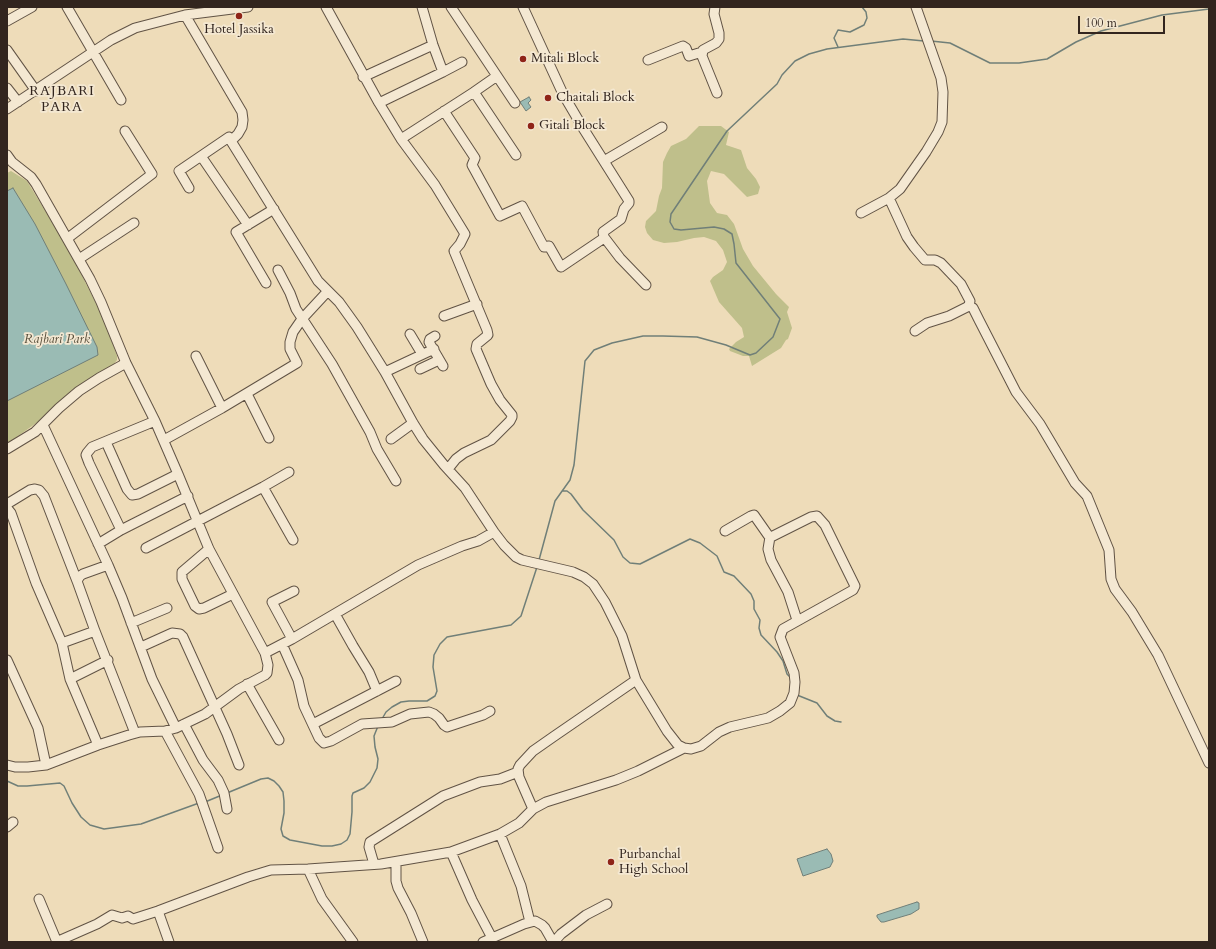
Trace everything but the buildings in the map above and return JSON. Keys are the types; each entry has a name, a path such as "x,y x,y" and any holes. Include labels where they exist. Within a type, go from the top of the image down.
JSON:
{"street":[{"path":"7,21 32,7"},
{"path":"67,7 121,100"},
{"path":"7,109 111,40 135,28 185,15 248,7"},
{"path":"326,7 363,77 401,139 435,185 466,234 454,251 485,323 488,335 477,344 477,354 491,384 512,417 510,421 491,440 464,453 448,468"},
{"path":"422,7 433,45 443,72"},
{"path":"451,7 515,103"},
{"path":"523,7 563,94 629,203 624,209 621,219 603,232 604,238 620,258 646,285"},
{"path":"648,60 683,46 686,48 689,56 702,52 716,43 719,39 719,33 714,14 715,7"},
{"path":"861,213 889,198 900,189 938,132 942,122 943,92 941,78 916,7"},
{"path":"185,15 242,112 242,127 231,141"},
{"path":"363,77 433,45"},
{"path":"7,50 36,91"},
{"path":"702,52 703,61 716,93"},
{"path":"379,103 462,62"},
{"path":"401,139 497,76"},
{"path":"7,88 18,102"},
{"path":"474,92 516,156"},
{"path":"444,111 475,158 472,165 500,216 522,206 544,247 548,246 561,267 604,238"},
{"path":"604,161 662,127"},
{"path":"68,238 152,174 125,131"},
{"path":"190,188 179,171 229,137 318,281 327,292 339,302 357,327 385,372 413,423 434,453 465,488 494,532 511,552 522,560 543,564 577,574 593,584 605,602 622,636 636,680 667,731 678,745 684,748 691,749 701,746 726,729 768,718 780,711 792,700 795,677 780,637 783,629 853,590 855,586 824,525 816,516 770,537"},
{"path":"7,155 12,162 31,177 36,184 80,259 101,302 126,363 164,440 209,549 265,653 268,665 267,673 262,677 235,691 215,708 180,726 165,731 135,733 98,745 46,765 28,767 15,767 7,765"},
{"path":"201,156 248,225"},
{"path":"889,198 907,237 923,259 938,261 955,277 967,295 970,301 969,305 979,320 1016,392 1040,424 1074,483 1087,496 1109,550 1112,579 1115,589 1136,618 1158,655 1209,763"},
{"path":"266,283 236,232 274,209"},
{"path":"80,259 134,224"},
{"path":"278,270 302,319 332,364 396,481"},
{"path":"164,440 247,394 297,363 290,349 290,342 293,332 302,319 327,292"},
{"path":"444,316 477,304"},
{"path":"915,331 927,323 948,316 969,305"},
{"path":"410,334 422,372 441,363 429,342 430,339 435,336"},
{"path":"385,372 434,349"},
{"path":"196,356 222,408"},
{"path":"7,449 29,436 43,425 59,408 79,391 126,363"},
{"path":"247,394 269,438"},
{"path":"121,530 86,455 89,449 155,421"},
{"path":"391,439 413,423"},
{"path":"43,425 108,565 141,647 152,679 180,726 212,771 224,796 227,809"},
{"path":"106,442 127,489 132,495 138,494 178,474"},
{"path":"146,548 198,522 289,472"},
{"path":"262,487 293,540"},
{"path":"7,504 30,490 39,490 44,496 78,581 135,733"},
{"path":"98,544 121,530 188,496"},
{"path":"7,508 11,513 36,583 62,643 70,679 98,745"},
{"path":"724,531 754,515 770,537 768,549 771,560 788,592 798,620"},
{"path":"265,653 423,563 462,546 478,541 494,532"},
{"path":"209,549 182,572 182,579 195,606 199,609 204,608 233,594"},
{"path":"78,581 80,576 83,574 108,565"},
{"path":"292,639 272,602 294,591"},
{"path":"131,623 167,608"},
{"path":"335,614 369,672 377,691"},
{"path":"62,643 96,631"},
{"path":"141,647 172,634 180,634 195,662 239,765"},
{"path":"282,644 298,680 302,702 320,740 326,743 359,726 368,723 392,722 410,714 429,712 437,716 447,727 483,715 490,711"},
{"path":"7,660 38,728 46,765"},
{"path":"70,679 108,660"},
{"path":"533,809 519,777 518,772 520,765 534,751 636,680"},
{"path":"313,724 396,681"},
{"path":"247,684 279,740"},
{"path":"165,731 203,803 218,848"},
{"path":"39,899 56,942 97,924 112,915 122,918 128,916 133,919 158,912 262,872 282,869 308,869 396,862 451,852 500,834 519,823 533,809 549,801 616,780 638,771 684,748"},
{"path":"374,864 369,847 370,842 443,796 480,782 500,779 518,772"},
{"path":"500,834 522,886 530,922"},
{"path":"451,852 488,940 530,922 538,922 542,925 553,942 586,915 607,904"},
{"path":"396,862 396,881 398,888 411,913 423,942"},
{"path":"308,869 322,899 353,942"},
{"path":"158,912 170,942"}],"green space":[{"path":"699,126 721,126 729,132 726,145 741,150 747,168 756,179 760,187 758,194 747,197 724,174 711,171 707,181 710,203 717,213 727,215 734,224 743,249 753,266 789,307 787,312 792,328 788,339 781,348 752,366 749,356 743,356 730,351 729,349 744,337 742,328 719,302 710,281 723,270 727,262 723,250 716,241 704,237 664,243 653,240 647,233 645,227 646,221 656,211 662,188 663,162 667,153 671,146 686,139"},
{"name":"Rajbari Park","path":"11,171 27,181 69,250 104,319 117,356 117,360 114,364 72,390 39,421 7,444 7,173"}],"water":[{"path":"529,97 531,100 528,103 531,107 526,111 520,102"},
{"name":"Rajbari Park","path":"13,188 35,224 66,284 97,347 98,355 7,401 7,191"},
{"path":"827,849 831,854 833,861 830,867 803,876 797,859"},
{"path":"917,902 919,903 919,909 911,914 884,922 881,922 877,917 877,915"}],"waterway":[{"path":"838,47 834,38 838,30 850,32 864,25 867,18 866,12 862,7"},
{"path":"931,41 950,43 990,63 1019,63 1047,59 1076,42 1101,31 1162,15 1209,9"},
{"path":"539,560 555,501 570,480 574,465 585,361 594,350 612,343 643,336 697,337 726,345 750,355 756,353 773,337 780,319 736,263 732,234 724,229 714,227 681,230 674,229 670,222 671,214 727,131 777,84 782,75 795,61 809,54 827,49 903,39 924,41"},
{"path":"562,491 567,491 571,494 583,510 614,540 623,557 630,563 640,564 690,539 700,543 717,556 724,572 734,576 751,594 754,601 754,609 760,620 759,628 761,635 777,652 783,661 787,674 790,677"},
{"path":"382,719 386,712 401,702 427,701 435,696 437,691 433,667 434,655 440,644 447,637 511,625 521,616 537,567"},
{"path":"797,695 817,703 827,716 835,721 841,722"},
{"path":"227,793 261,779 268,778 274,781 283,792 284,813 281,829 283,836 290,840 322,846 341,844 347,840 350,834 353,793 364,788 370,782 377,768 378,759 374,736 378,726"},
{"path":"7,781 18,786 60,783 64,786 81,817 90,825 104,829 141,824 199,803"},
{"path":"205,802 222,795"}],"place":[{"name":"Hotel Jassika","path":"239,16"},
{"name":"Mitali Block","path":"523,59"},
{"name":"Chaitali Block","path":"548,98"},
{"name":"Gitali Block","path":"531,126"},
{"name":"Purbanchal High School","path":"611,862"}],"district":[{"name":"RAJBARI PARA","path":"62,100"}]}
